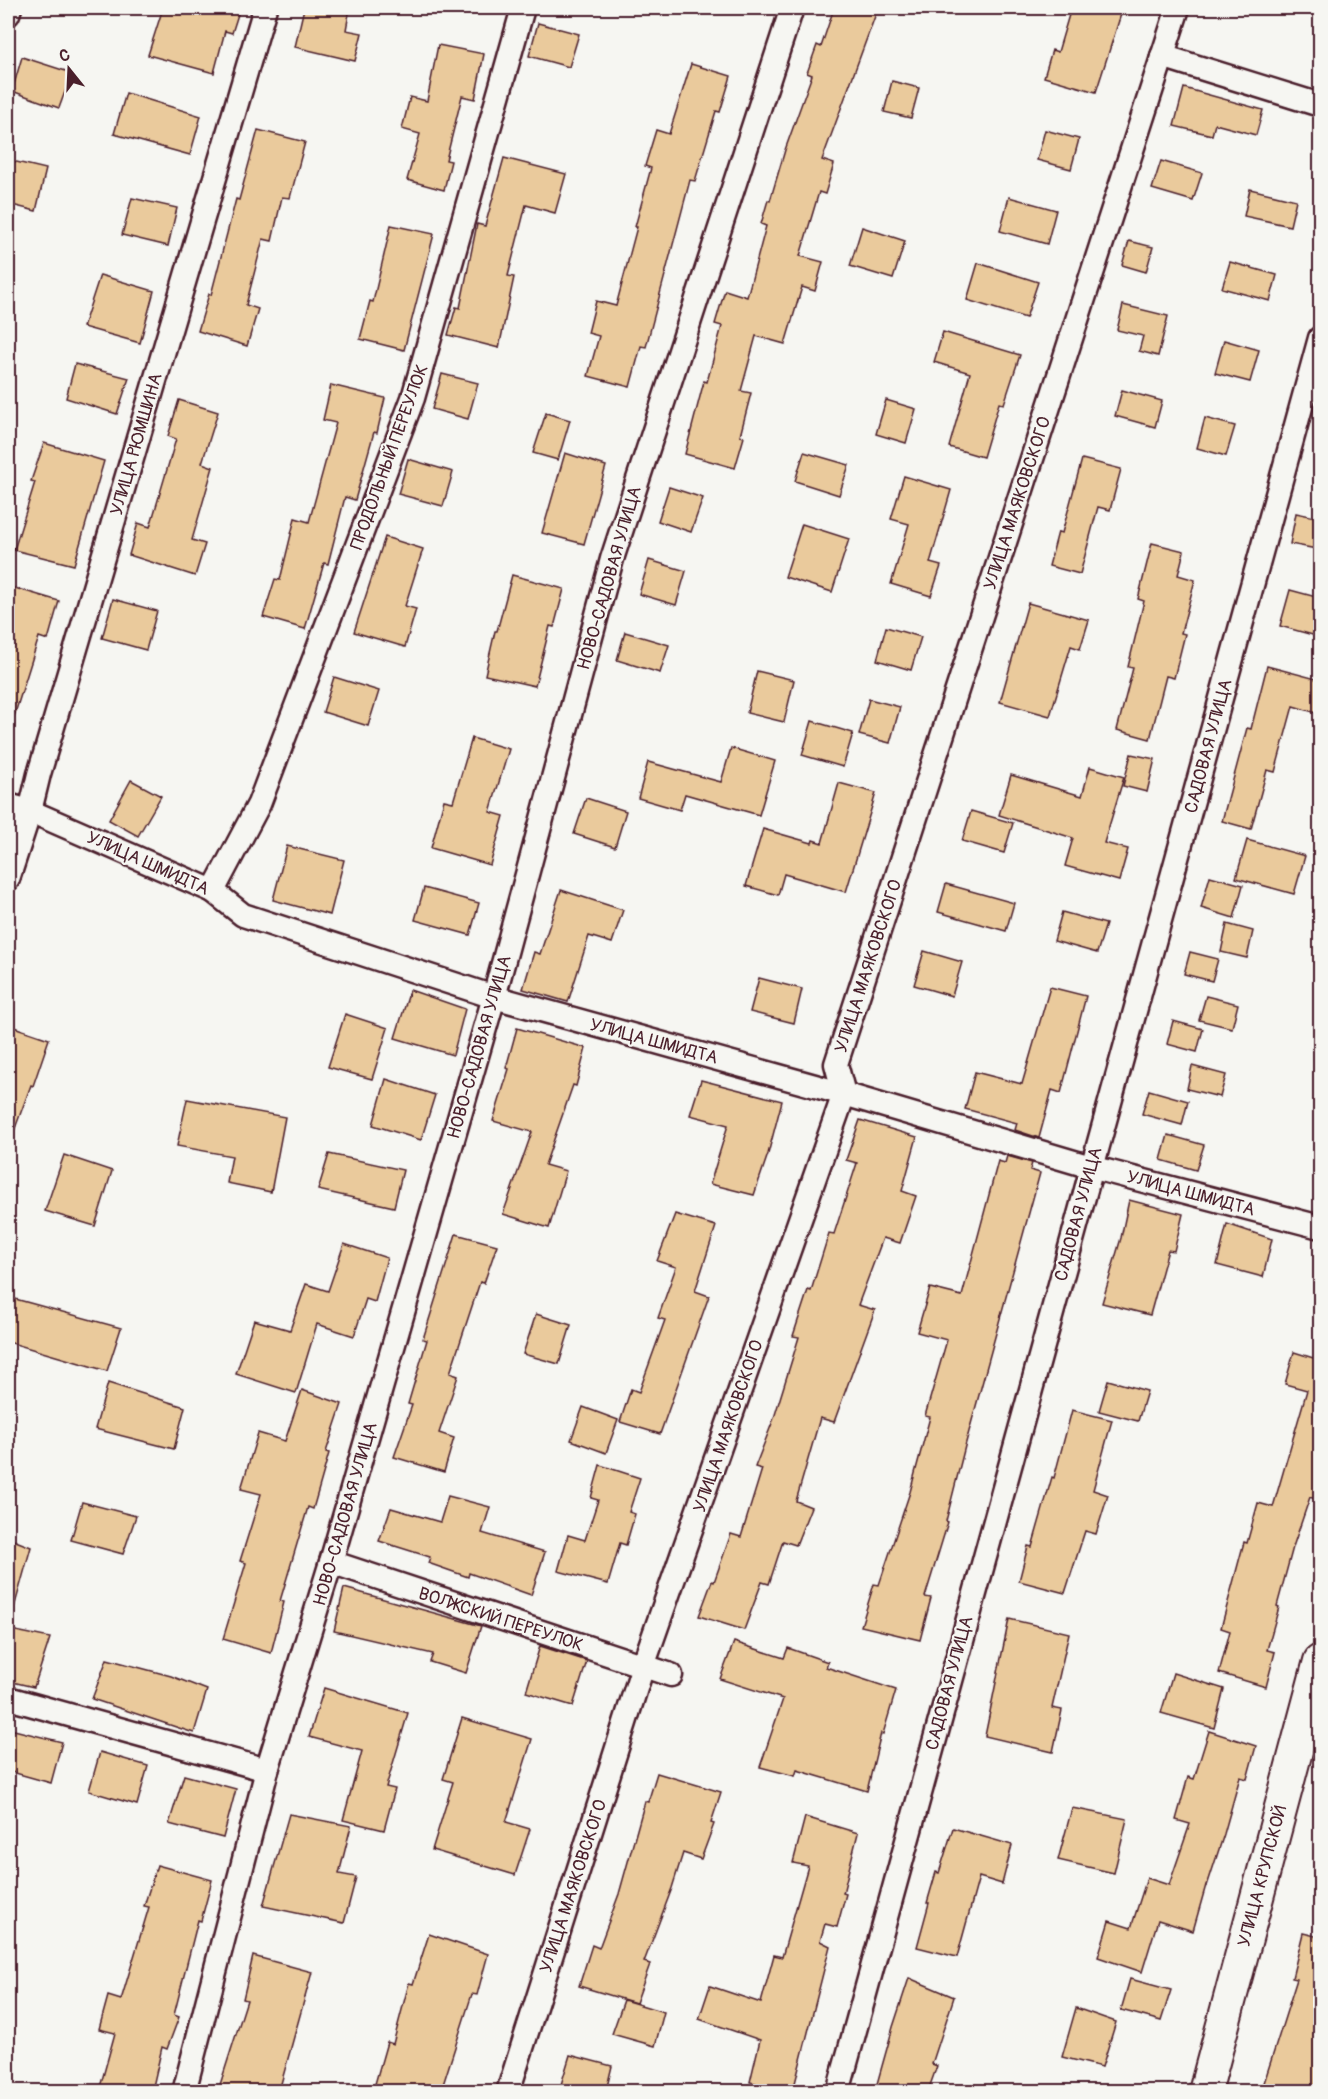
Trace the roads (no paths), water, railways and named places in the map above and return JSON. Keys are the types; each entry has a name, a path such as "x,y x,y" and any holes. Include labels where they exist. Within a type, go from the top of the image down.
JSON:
{"main road":[{"name":"УЛИЦА КРУПСКОЙ","path":"1205,2091 1320,1661"}],"street":[{"path":"8,14 10,8"},
{"name":"УЛИЦА РЮМШИНА","path":"8,879 30,812 42,762 265,8"},
{"name":"ПРОДОЛЬНЫЙ ПЕРЕУЛОК","path":"213,891 259,804 413,398 523,8"},
{"name":"НОВО-САДОВАЯ УЛИЦА","path":"184,2091 267,1770 331,1562 494,997 612,559 792,8"},
{"name":"УЛИЦА МАЯКОВСКОГО","path":"508,2091 643,1666 844,1094 836,1064 1178,8"},
{"path":"1162,56 1320,105"},
{"name":"САДОВАЯ УЛИЦА","path":"838,2091 1320,338"},
{"name":"УЛИЦА ШМИДТА","path":"8,805 30,812 213,891 243,915 494,997 844,1094 1091,1167 1320,1227"},
{"name":"ВОЛЖСКИЙ ПЕРЕУЛОК","path":"331,1562 671,1674"},
{"path":"8,1698 267,1770"}]}
